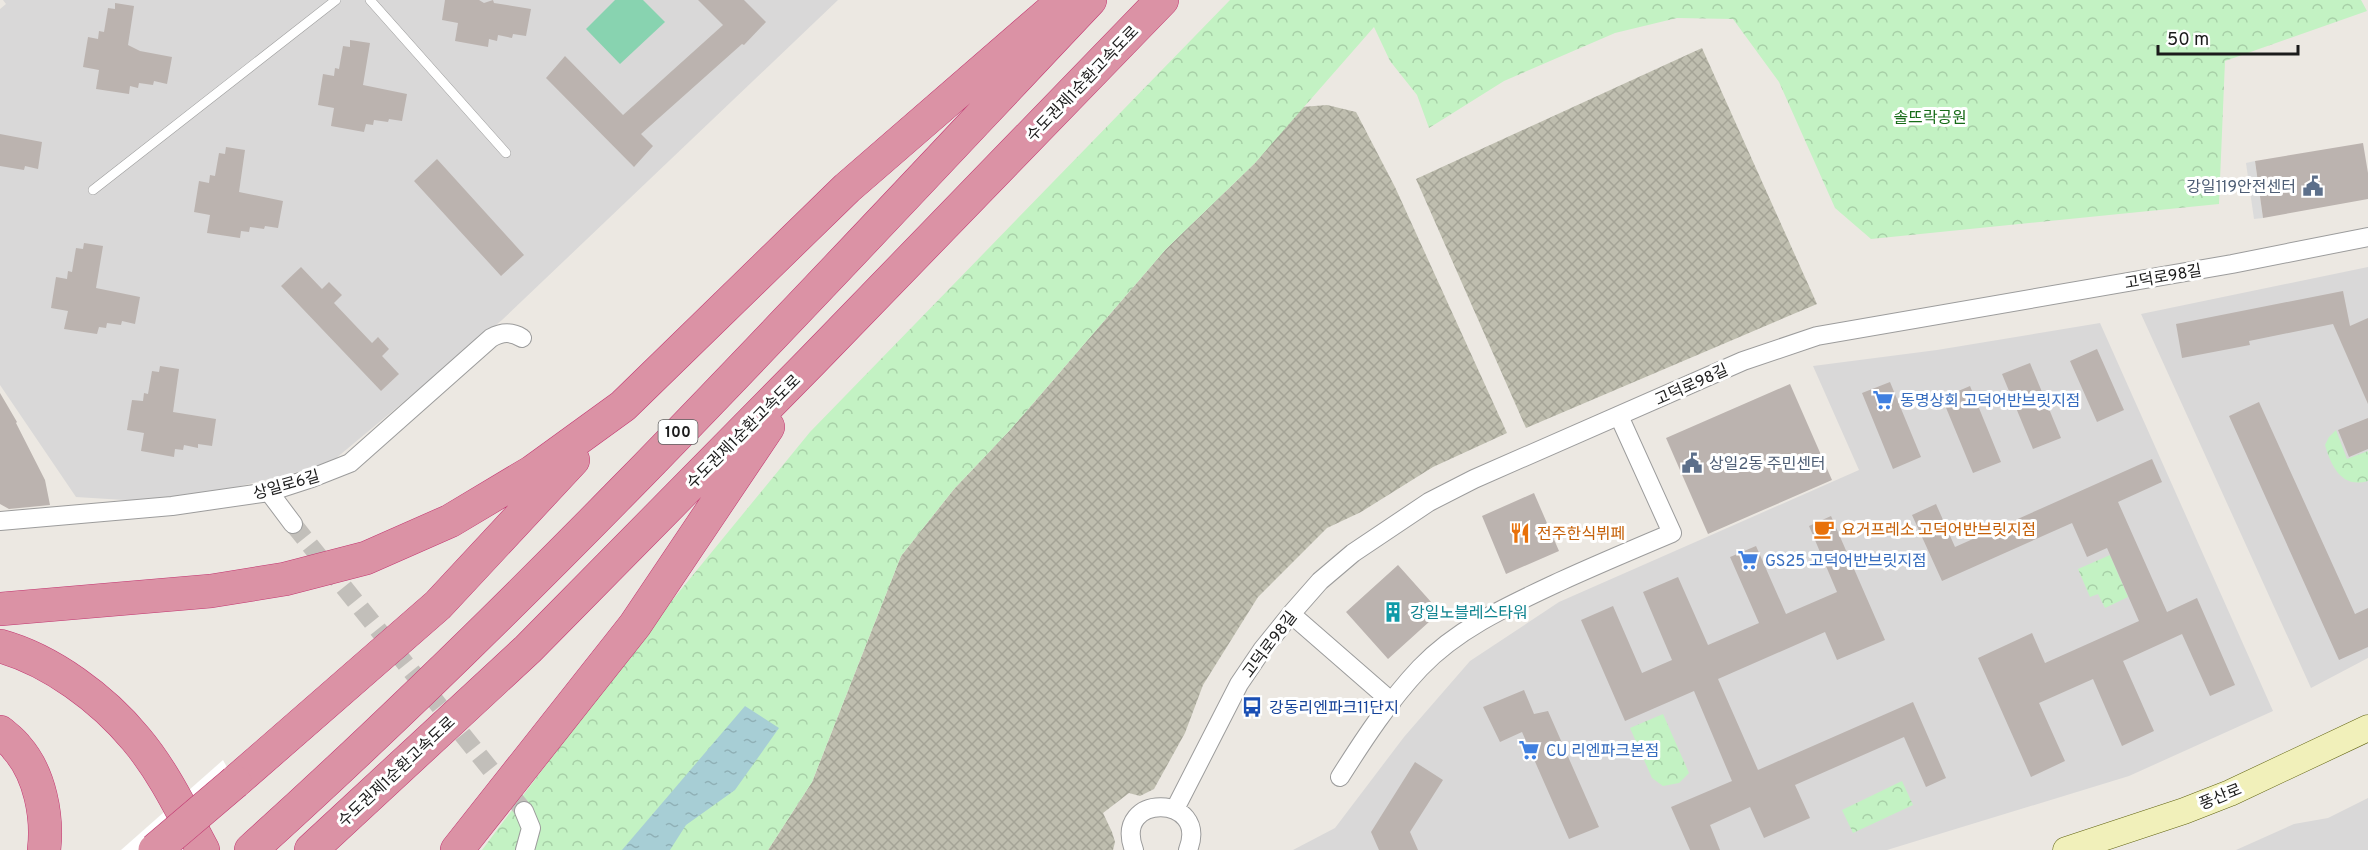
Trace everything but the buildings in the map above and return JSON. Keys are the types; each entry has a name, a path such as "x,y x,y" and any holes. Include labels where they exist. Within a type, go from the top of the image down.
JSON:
{"highway":[{"path":"155,850 360,675 438,605 623,406 847,188 1064,0"},
{"name":"100","path":"251,850 490,625 770,339 1090,0"},
{"name":"수도권제1순환고속도로","path":"311,850 528,649 812,361 1162,0"},
{"path":"457,850 634,625 812,361"},
{"path":"0,609 211,591 285,579 366,558 450,521 532,472 623,406"},
{"path":"0,646 14,650 63,676 103,706 136,739 168,786 203,850"},
{"path":"0,732 18,748 37,786 45,823 44,850"}],"street":[{"name":"고덕로98길","path":"1174,810 1239,684 1262,650 1291,614 1320,581 1353,553 1429,502 1743,361 1817,336 2232,264 2368,237"},
{"name":"상일로6길","path":"0,522 172,506 269,492 312,478 350,463 491,338 507,333 522,338"},
{"path":"1340,777 1373,725 1421,667 1453,639 1490,616 1671,533 1619,416"},
{"path":"269,492 293,524"},
{"path":"1291,614 1392,702"},
{"name":"풍산로","path":"2066,850 2184,811 2230,793 2368,728"},
{"path":"1134,850 1132,825 1138,817 1153,807 1163,806 1174,810 1187,820 1191,839 1188,850"},
{"path":"524,811 531,828 525,850"}],"lane":[{"path":"93,190 336,0"},
{"path":"370,0 506,153"}],"shaded area":[{"path":"3,0 838,0 502,320 329,464 172,503 76,497 0,385 0,9 6,4"},
{"path":"1702,48 1817,304 1526,428 1416,179"},
{"path":"1327,105 1356,112 1395,187 1507,433 1433,467 1361,512 1327,528 1258,597 1203,685 1185,733 1154,789 1140,796 1129,793 1103,813 1115,842 1113,850 768,850 812,782 901,556 954,489 1011,429 1166,249 1255,163 1302,107"},
{"path":"2255,161 2263,218 2254,219 2246,163"},
{"path":"2368,267 2368,658 2311,688 2141,314"},
{"path":"2100,323 2273,711 2129,776 1887,850 1293,850 1335,828 1404,737 1470,661 1559,602 1859,470 1813,366 1937,350"},
{"path":"2368,798 2368,850 2236,850 2294,824 2328,818"}],"green space":[{"path":"615,0 643,0 665,22 620,64 586,29"},
{"name":"솔뜨락공원","path":"1230,0 2361,0 2367,11 2225,61 2219,204 1871,239 1835,208 1779,82 1733,19 1677,18 1615,33 1504,81 1429,128 1417,95 1390,61 1374,27 1255,163 1166,249 1011,429 954,489 901,556 812,782 768,850 482,850 643,636 810,432"},
{"path":"2336,430 2347,459 2368,451 2368,481 2351,482 2339,474 2334,467 2325,445"},
{"path":"2110,555 2128,597 2105,608 2098,594 2090,597 2078,569"},
{"path":"1663,714 1689,773 1679,783 1663,786 1652,778 1630,728"},
{"path":"1902,781 1913,805 1853,833 1842,810"}],"water":[{"path":"745,706 779,728 735,790 686,825 670,850 622,850"}],"pier":[{"path":"223,760 235,782 179,850 121,850"}],"tunnel":[{"path":"293,524 524,811"}],"place":[{"name":"강일119안전센터","path":"2313,186"},
{"name":"동명상회 고덕어반브릿지점","path":"1883,400"},
{"name":"상일2동 주민센터","path":"1692,463"},
{"name":"요거프레소 고덕어반브릿지점","path":"1824,529"},
{"name":"전주한식뷔페","path":"1520,533"},
{"name":"GS25 고덕어반브릿지점","path":"1748,560"},
{"name":"강일노블레스타워","path":"1393,612"},
{"name":"강동리엔파크11단지","path":"1252,707"},
{"name":"CU 리엔파크본점","path":"1529,750"}]}
